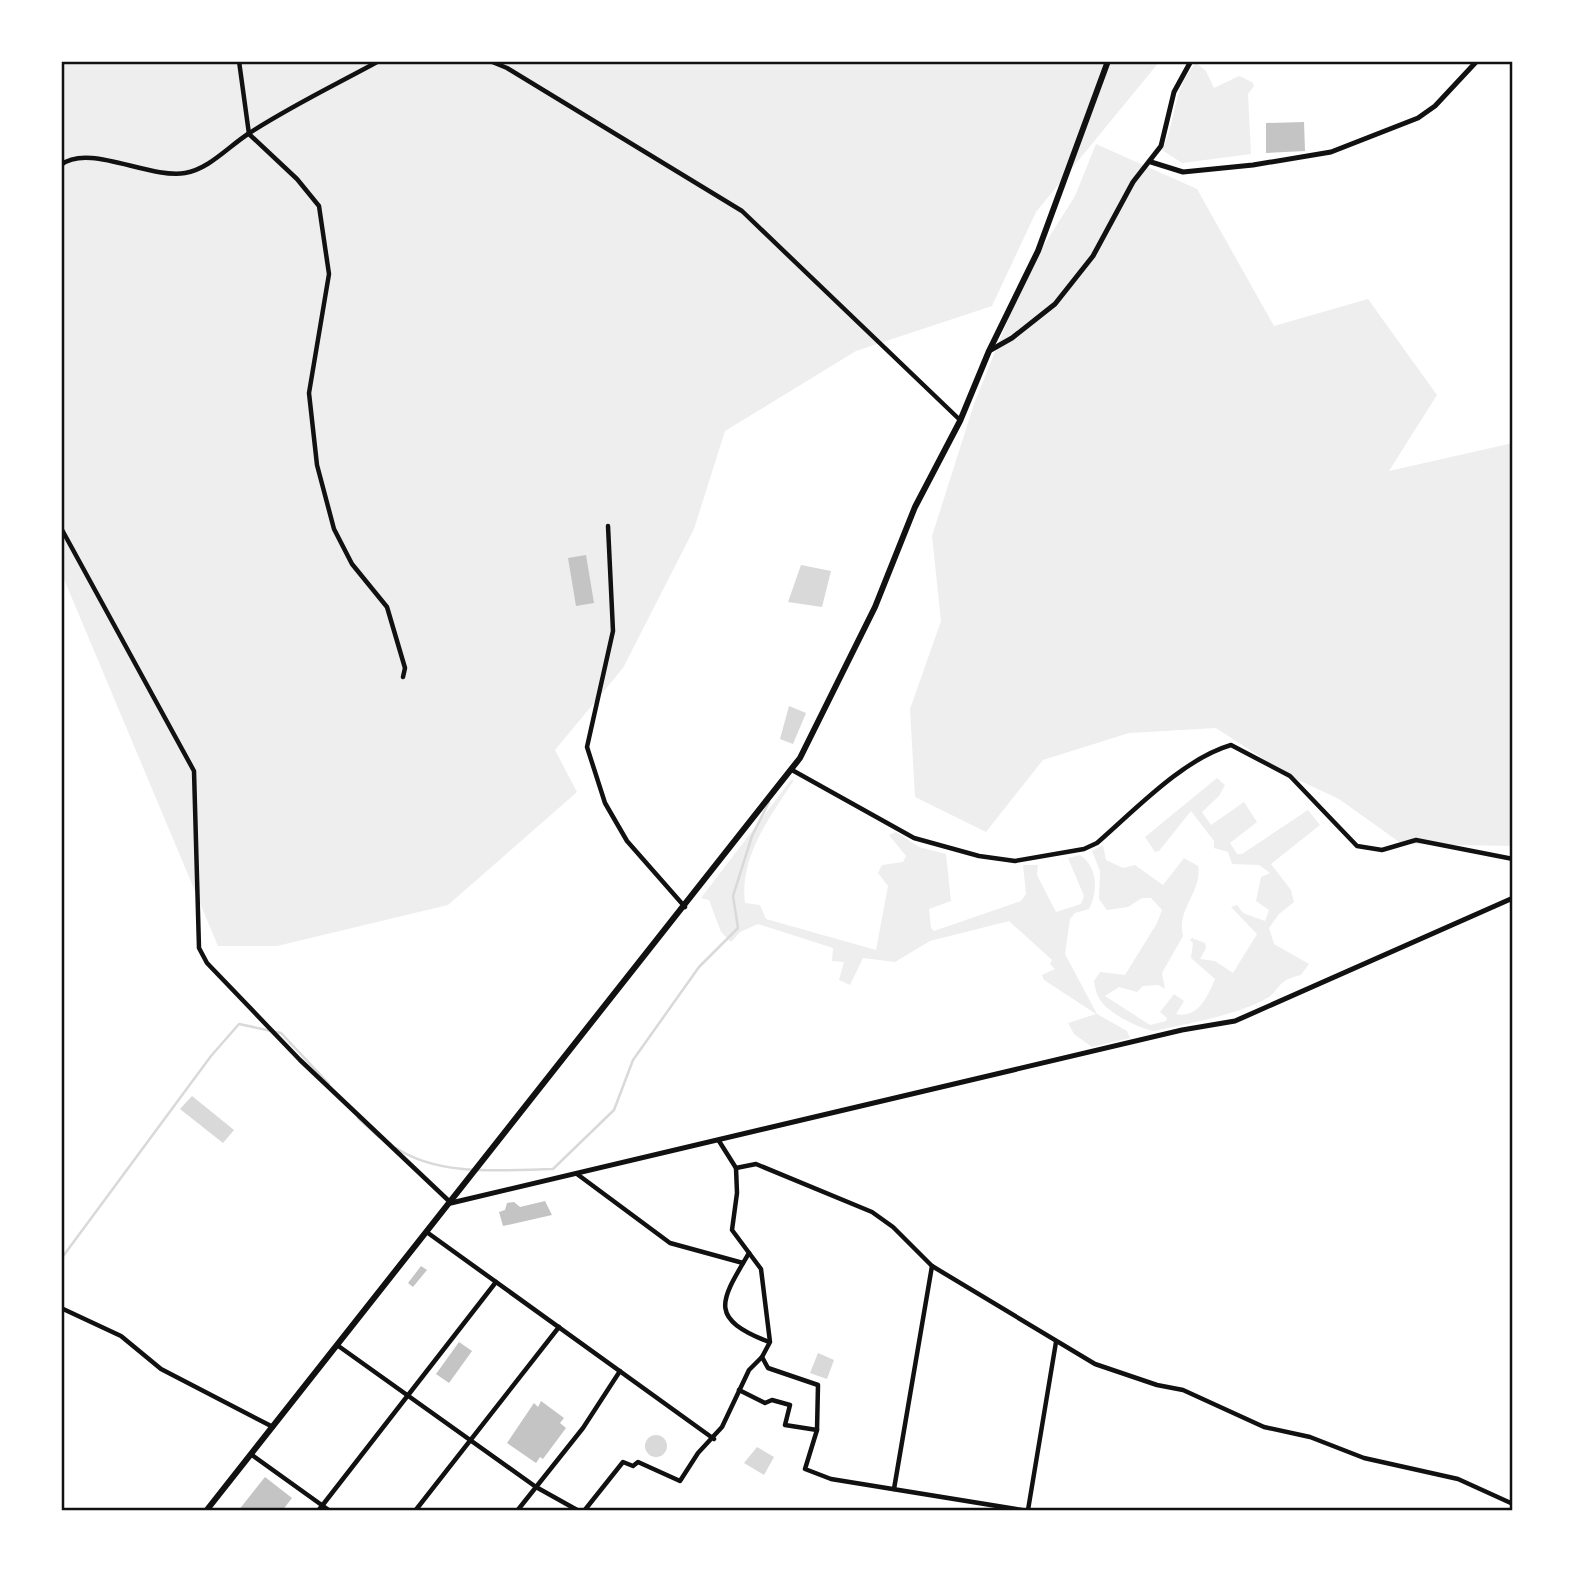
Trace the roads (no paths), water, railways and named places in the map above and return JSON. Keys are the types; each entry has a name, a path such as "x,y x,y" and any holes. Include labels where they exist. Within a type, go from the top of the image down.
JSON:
{"main road":[{"path":"206,1511 792,770 825,713 876,607 915,507 960,421 989,351 1057,205 1108,61"}],"street":[{"path":"239,61 249,134 297,179 319,206 329,274 309,393 317,465 334,529 352,564 387,607 405,668 403,677"},
{"path":"61,165 81,156 164,175 187,173 206,165 249,134 379,61"},
{"path":"489,61 518,75 742,211 960,421"},
{"path":"989,351 1012,338 1055,304 1093,256 1133,183 1161,146 1174,92 1191,61"},
{"path":"1151,162 1184,172 1253,165 1331,152 1418,117 1435,106 1477,61"},
{"path":"608,526 613,631 587,747 605,803 627,841 685,907"},
{"path":"61,528 194,771 199,948 207,963 310,1069 451,1203 1182,1030 1236,1021 1513,898"},
{"path":"792,770 914,838 979,856 1014,861 1084,849 1097,843 1192,764 1231,745 1290,776 1357,846 1382,850 1416,840 1513,859"},
{"path":"337,1345 536,1487 582,1511 623,1462 634,1466 638,1462 680,1481 698,1453 714,1439 749,1370 762,1357 770,1342 761,1269 732,1230 737,1192 736,1168 719,1141"},
{"path":"736,1168 756,1164 872,1212 893,1227 932,1266 1095,1364 1157,1385 1183,1390 1264,1427 1310,1437 1356,1456 1458,1479 1513,1504"},
{"path":"577,1174 670,1243 743,1263"},
{"path":"428,1233 714,1439"},
{"path":"749,1253 726,1297 725,1314 731,1324 770,1342"},
{"path":"894,1489 932,1266"},
{"path":"318,1511 496,1282"},
{"path":"61,1308 121,1336 161,1369 274,1427"},
{"path":"415,1511 559,1327"},
{"path":"762,1357 768,1368 818,1385 817,1430 806,1469 831,1479 1028,1511 1056,1342"},
{"path":"517,1511 583,1428 620,1371"},
{"path":"739,1390 765,1403 772,1400 790,1405 785,1425 817,1430"},
{"path":"252,1455 330,1511"}],"waterway":[{"path":"396,1148 432,1164 452,1168 553,1169 614,1110 633,1060 699,967 738,928 733,896 752,836 769,802"},
{"path":"61,1259 211,1056 239,1024 281,1033 329,1084"},
{"path":"358,1118 379,1137"}]}
